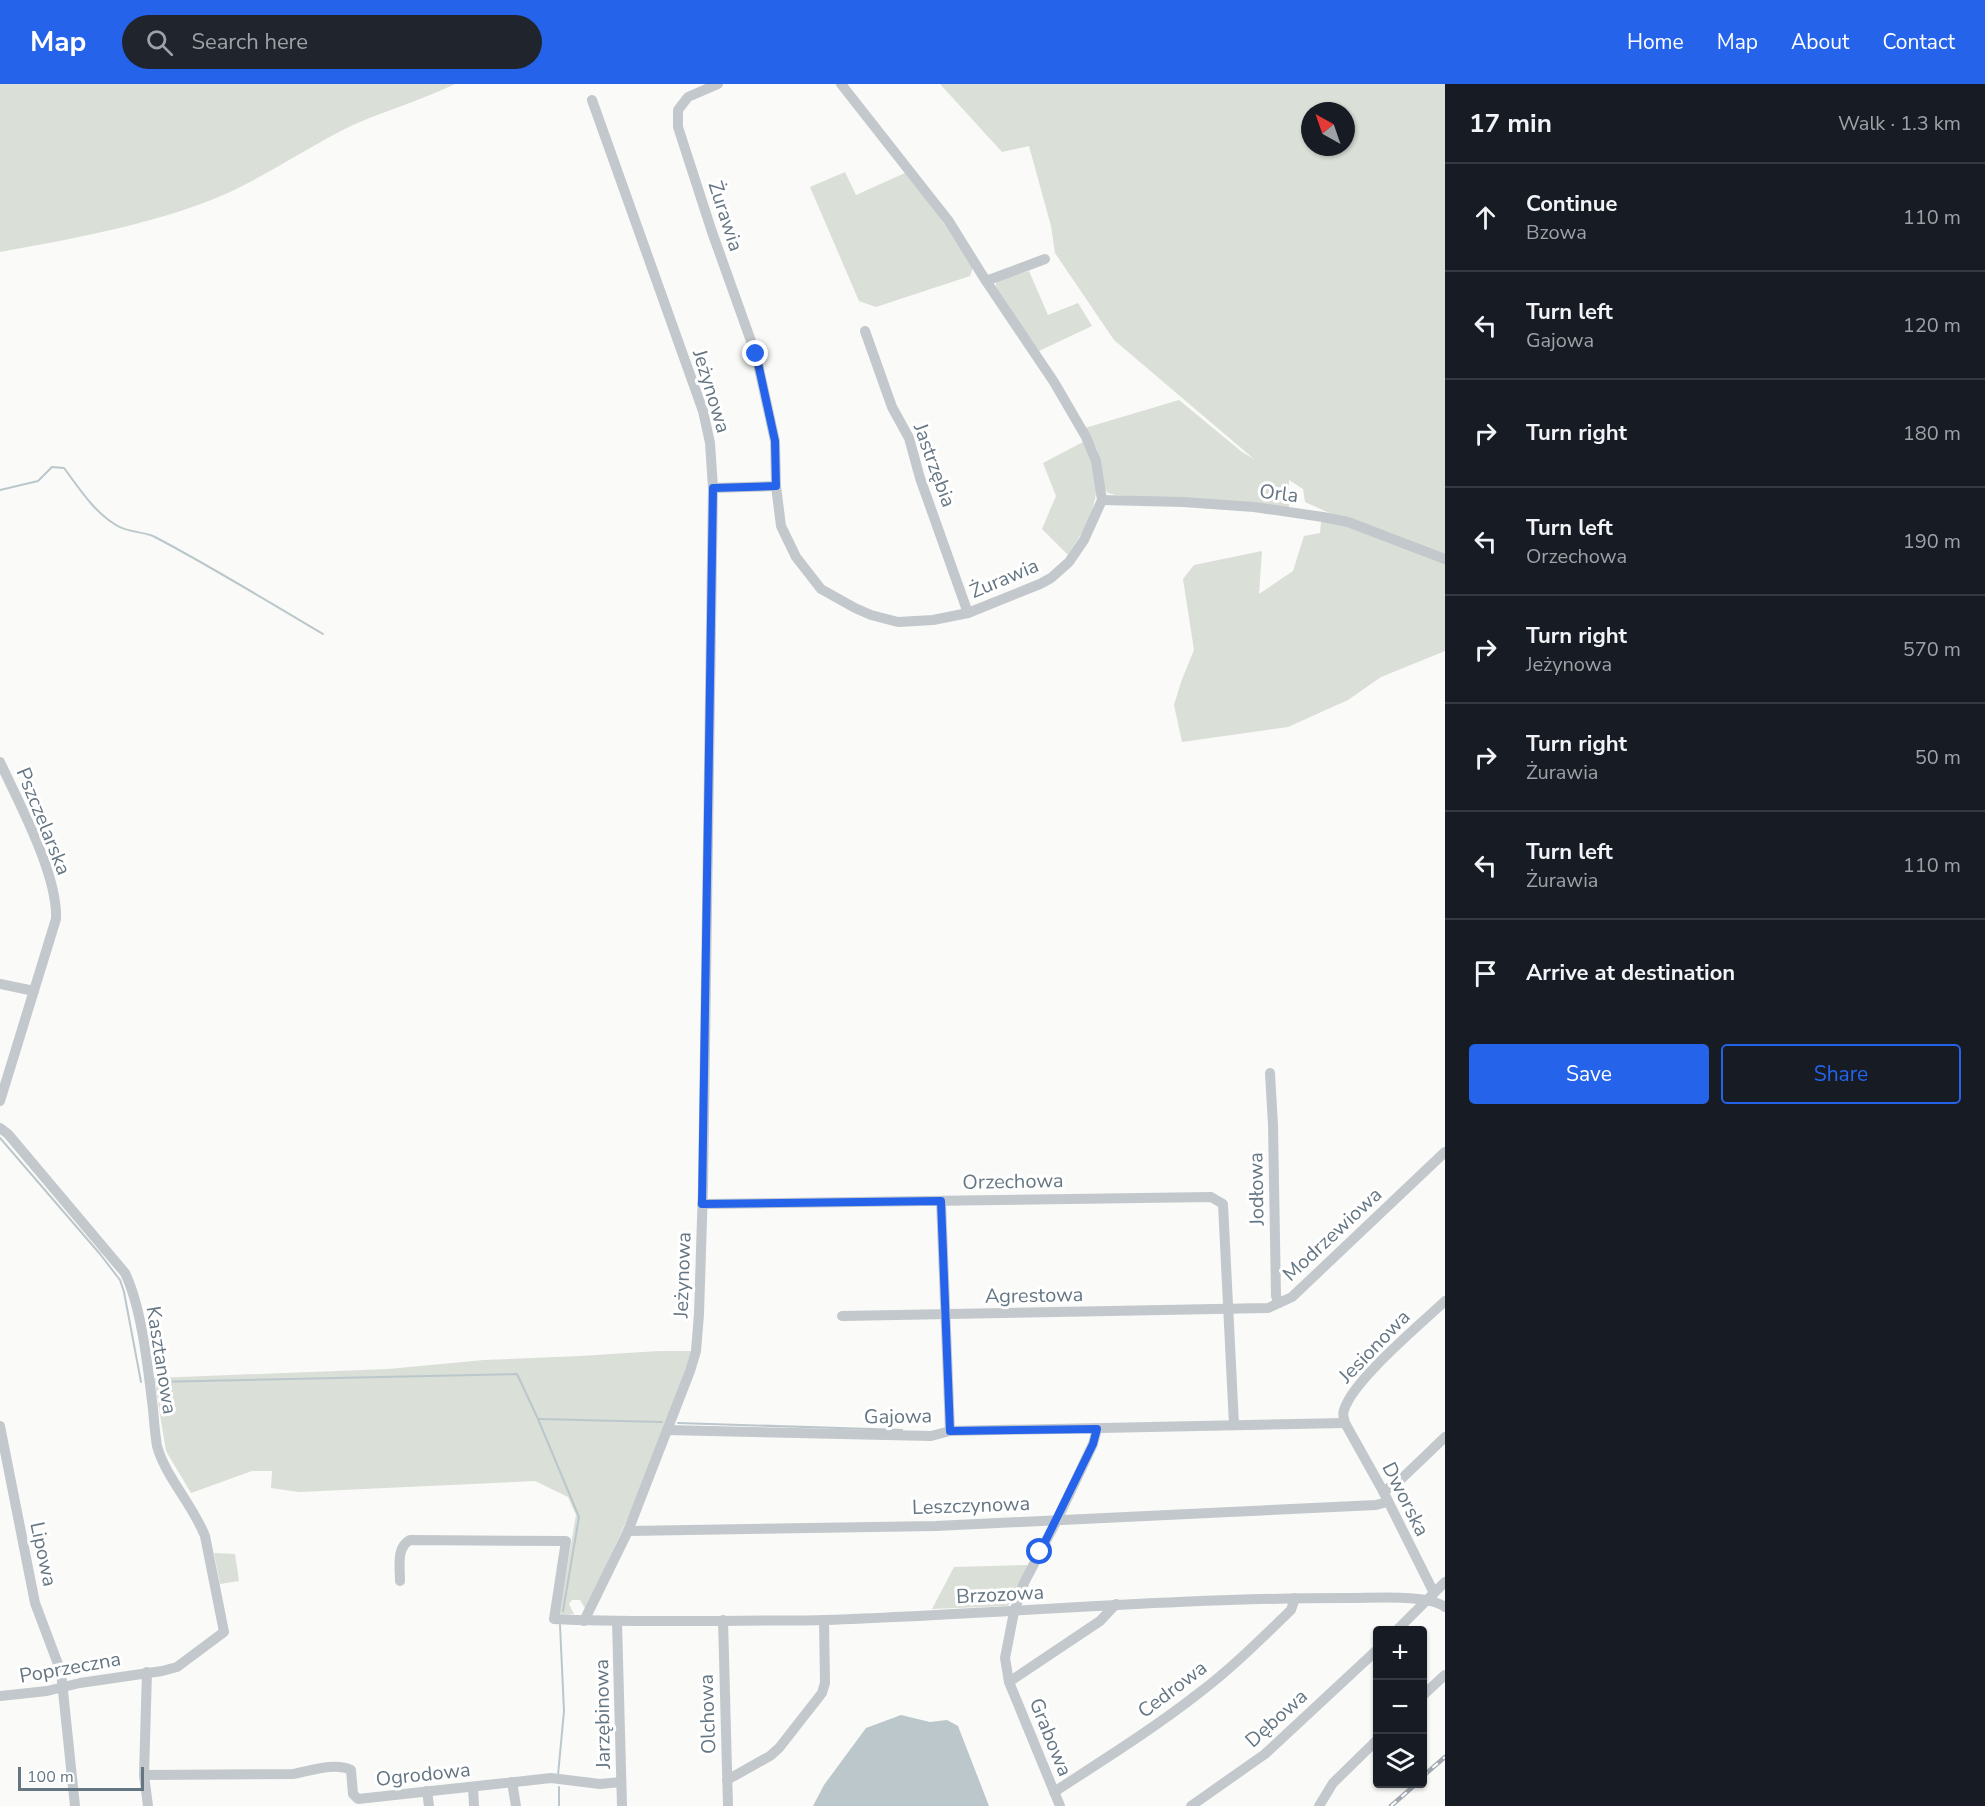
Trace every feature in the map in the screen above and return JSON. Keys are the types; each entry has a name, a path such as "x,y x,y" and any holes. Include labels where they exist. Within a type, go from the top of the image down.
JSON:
{"street":[{"name":"Żurawia","path":"718,84 688,96 678,110 678,127 718,251 756,354 775,441 776,486 781,525 787,541 801,564 821,589 855,608 898,622 933,620 968,613 1040,584 1060,570 1084,540 1102,500"},
{"path":"841,84 948,220 1034,351 1086,436 1096,461 1102,500"},
{"name":"Jeżynowa","path":"584,1621 628,1531 696,1351 702,1204 713,488 710,443 703,411 592,99"},
{"path":"986,281 1045,259"},
{"name":"Jastrzębia","path":"865,331 892,407 909,438 920,478 968,613"},
{"path":"713,488 776,486"},
{"name":"Orla","path":"1102,500 1242,506 1323,517 1348,522 1445,559"},
{"name":"Pszczelarska","path":"0,762 47,869 57,907 56,919 0,1101"},
{"path":"0,984 34,991"},
{"name":"Jodłowa","path":"1270,1073 1276,1296 1279,1303"},
{"name":"Kasztanowa","path":"0,1128 8,1134 125,1273 132,1286 148,1371 157,1445 163,1460 200,1522 205,1536 224,1632"},
{"name":"Modrzewiowa","path":"1228,1310 1268,1308 1292,1297 1445,1152"},
{"name":"Orzechowa","path":"702,1204 1211,1197 1223,1203 1228,1310"},
{"path":"941,1201 950,1431"},
{"name":"Jesionowa","path":"1345,1423 1342,1412 1354,1392 1383,1360 1445,1301"},
{"path":"1228,1310 1234,1425"},
{"name":"Agrestowa","path":"842,1316 1228,1310"},
{"name":"Gajowa","path":"666,1430 931,1436 950,1431 1345,1423"},
{"name":"Dworska","path":"1345,1423 1383,1491 1431,1596"},
{"name":"Lipowa","path":"0,1426 36,1603 61,1672 75,1806"},
{"name":"Grabowa","path":"1060,1806 1009,1682 1005,1658 1014,1612 1024,1583 1057,1520 1093,1444 1097,1429"},
{"path":"1383,1491 1396,1484 1445,1437"},
{"name":"Leszczynowa","path":"628,1531 936,1526 1387,1502"},
{"name":"Brzozowa","path":"400,1581 401,1549 403,1543 410,1540 566,1541 554,1619 617,1622 824,1620 1014,1612 1116,1604 1431,1596 1445,1607"},
{"path":"1401,1626 1445,1582"},
{"name":"Cedrowa","path":"1054,1792 1162,1721 1198,1694 1233,1665 1291,1610 1295,1598"},
{"name":"Grabowa","path":"1009,1682 1100,1621 1116,1604"},
{"name":"Olchowa","path":"723,1620 728,1806"},
{"path":"727,1780 770,1756 779,1748 822,1693 825,1683 824,1620"},
{"name":"Jarzębinowa","path":"617,1622 622,1806"},
{"name":"Poprzeczna","path":"0,1696 47,1691 63,1686 162,1671 177,1666 224,1632"},
{"name":"Dębowa","path":"1191,1806 1265,1754 1373,1652"},
{"path":"147,1672 144,1775 148,1806"},
{"path":"1427,1691 1445,1675"},
{"path":"1319,1806 1333,1783 1373,1742"},
{"name":"Ogrodowa","path":"144,1775 293,1774 345,1767 351,1770 353,1794 358,1802 427,1791 473,1788 551,1778 600,1784 621,1782"},
{"path":"512,1782 516,1806"},
{"path":"473,1788 474,1806"},
{"path":"427,1791 429,1806"}],"shaded area":[{"path":"0,84 455,84 353,125 251,181 191,208 110,230 0,252"},
{"path":"940,84 1445,84 1445,651 1381,677 1348,700 1288,727 1182,742 1174,705 1194,650 1183,579 1194,565 1262,551 1259,594 1293,571 1304,536 1320,533 1321,522 1336,516 1305,502 1303,489 1289,480 1289,508 1108,493 1105,489 1097,449 1085,428 1179,400 1242,452 1254,459 1114,340 1055,253 1051,226 1029,146 1002,152"},
{"path":"845,172 856,195 905,173 930,202 973,268 970,276 876,307 859,301 810,187"},
{"path":"1029,271 1048,315 1078,303 1092,326 1039,351 995,287 997,281"},
{"path":"1083,442 1094,463 1095,501 1087,523 1068,555 1042,529 1056,496 1043,463"},
{"path":"691,1351 657,1449 630,1513 585,1608 580,1600 572,1600 569,1604 574,1614 559,1615 576,1515 568,1497 535,1481 299,1492 271,1488 272,1471 252,1471 191,1493 166,1451 154,1378 388,1369 484,1360"},
{"path":"214,1553 235,1554 239,1581 220,1584"},
{"path":"1029,1565 1008,1606 932,1609 954,1567"},
{"path":"901,1715 930,1722 947,1720 958,1726 989,1806 813,1806 824,1785 866,1728"}],"waterway":[{"path":"0,490 38,481 52,467 64,468 94,507 108,520 125,529 155,537 323,634"},
{"path":"0,1138 120,1280 141,1382"},
{"path":"154,1382 517,1374 579,1517 563,1611"},
{"path":"539,1419 662,1422"},
{"path":"678,1423 902,1430"},
{"path":"558,1775 564,1711 560,1625"},
{"path":"559,1787 559,1806"}],"railway":[{"path":"1427,1773 1445,1757"},
{"path":"1391,1806 1411,1788"}],"route":[{"path":"756,354 775,441 776,486 713,488 702,1204 941,1201 950,1431 1097,1429 1093,1444 1040,1552"}]}
